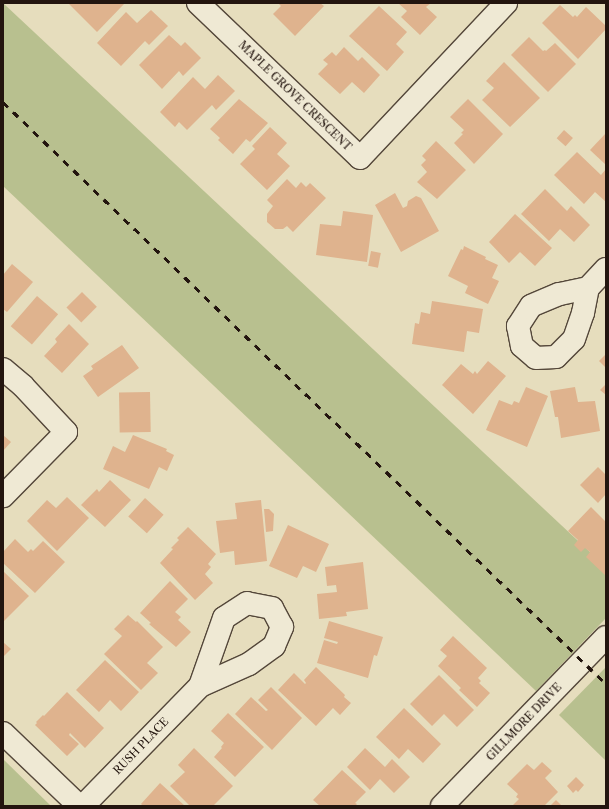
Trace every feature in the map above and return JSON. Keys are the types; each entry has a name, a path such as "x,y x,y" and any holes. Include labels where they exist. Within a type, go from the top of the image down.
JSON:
{"street":[{"name":"MAPLE GROVE CRESCENT","path":"198,3 360,158 506,3"},
{"path":"588,288 606,269"},
{"path":"3,369 23,386 66,432 3,496"},
{"name":"GILLMORE DRIVE","path":"442,806 606,638"},
{"name":"RUSH PLACE","path":"83,806 200,686"},
{"path":"3,733 79,806"}],"green space":[{"path":"3,3 606,567 606,618 536,691 3,186"},
{"path":"606,667 606,761 559,715"},
{"path":"3,759 51,806 3,806"}],"building":[{"path":"68,3 125,3 97,32"},
{"path":"278,3 320,3 324,6 295,36 273,14 281,6"},
{"path":"398,3 431,3 426,7 437,17 420,35 401,17 407,11"},
{"path":"560,5 573,17 575,15 577,17 586,7 606,26 606,29 578,59 542,23"},
{"path":"379,6 407,32 396,44 404,52 387,71 349,36"},
{"path":"151,10 168,26 149,45 145,41 121,66 97,43 126,12 137,23"},
{"path":"169,35 181,46 185,42 201,58 183,76 179,71 162,89 139,65"},
{"path":"529,37 543,51 546,51 555,43 576,64 548,92 511,55"},
{"path":"344,47 358,61 362,57 380,75 364,93 352,82 340,94 318,74 328,64 323,60 332,52 336,56"},
{"path":"504,62 540,98 510,127 482,100 494,88 486,81"},
{"path":"218,75 235,91 216,110 212,105 187,130 179,122 175,127 160,112 193,77 205,89"},
{"path":"239,99 268,123 250,142 246,139 233,154 218,140 220,138 210,129"},
{"path":"468,99 503,134 474,164 454,143 463,134 461,133 464,130 450,117"},
{"path":"270,127 287,143 277,154 290,166 267,190 240,164 255,149 252,146"},
{"path":"564,130 573,138 566,146 557,138"},
{"path":"606,133 606,165 590,150"},
{"path":"436,141 466,170 437,199 417,182 427,172 421,165 426,160 422,156"},
{"path":"577,152 601,175 606,169 606,202 595,192 584,204 554,175"},
{"path":"287,179 296,188 301,182 306,187 310,183 326,198 293,232 287,226 283,229 275,229 267,222 267,214 273,206 267,200"},
{"path":"545,189 567,211 571,206 590,225 574,242 560,229 549,241 521,214"},
{"path":"395,193 403,208 407,206 408,201 416,196 421,198 439,231 401,252 375,205"},
{"path":"343,211 373,215 367,262 316,255 320,224 341,226"},
{"path":"515,214 552,248 535,266 520,252 509,263 489,242"},
{"path":"464,246 498,265 492,278 499,281 488,304 465,293 468,286 448,276 461,249 463,250"},
{"path":"371,251 381,253 378,268 368,266"},
{"path":"12,264 33,282 7,312 3,309 3,275"},
{"path":"82,292 97,307 81,322 66,308"},
{"path":"37,296 58,314 32,345 11,326"},
{"path":"432,301 483,309 479,333 467,331 464,352 412,344 415,323 419,324 421,312 430,314"},
{"path":"69,324 89,344 62,373 44,356 57,342 55,339"},
{"path":"122,345 139,368 98,397 83,376 93,369 91,366"},
{"path":"606,354 606,368 599,361"},
{"path":"488,361 506,376 473,414 442,385 461,364 473,374 475,371 477,374"},
{"path":"606,384 606,395 600,390"},
{"path":"526,387 548,396 527,447 486,430 499,400 512,405 514,401 519,403"},
{"path":"575,387 578,402 595,401 600,431 561,438 558,417 555,417 550,391"},
{"path":"150,392 151,432 120,433 119,393"},
{"path":"3,435 11,442 3,451"},
{"path":"133,435 167,449 166,451 174,455 167,471 159,467 149,489 103,469 113,446 125,452"},
{"path":"598,467 606,475 606,494 598,503 580,485"},
{"path":"110,480 131,500 105,527 81,505 97,489 99,492"},
{"path":"67,497 89,518 57,551 27,521 47,500 56,508"},
{"path":"145,498 164,515 147,533 128,517"},
{"path":"261,500 267,561 235,565 234,551 220,553 216,521 237,519 235,503"},
{"path":"591,507 606,522 606,576 586,557 590,552 585,548 581,552 574,545 578,540 568,531"},
{"path":"264,509 269,509 274,514 273,531 266,532"},
{"path":"288,525 329,544 316,572 303,566 297,578 269,566"},
{"path":"188,527 216,554 208,564 211,567 205,574 213,583 195,600 160,563 173,549 171,548 179,540 177,538"},
{"path":"15,539 28,552 31,549 33,551 43,541 65,562 35,593 3,563 3,552"},
{"path":"363,562 368,609 346,612 347,616 319,619 317,594 337,592 336,585 327,586 325,567"},
{"path":"3,571 29,596 3,622"},
{"path":"170,581 188,599 175,612 181,617 178,620 191,632 176,647 149,624 151,623 140,613"},
{"path":"128,615 136,622 137,621 163,647 147,663 158,673 141,690 104,654 122,636 114,629"},
{"path":"329,621 383,637 377,656 374,655 368,678 317,663 324,640 337,644 338,642 324,638"},
{"path":"453,636 487,668 478,678 481,681 479,683 490,693 477,707 459,690 461,688 438,666 447,656 440,650"},
{"path":"3,642 11,649 3,657"},
{"path":"105,660 139,692 121,711 110,700 99,712 76,690"},
{"path":"316,667 345,695 344,697 351,703 340,715 333,708 316,726 278,690 294,673 305,684 306,683 304,680"},
{"path":"439,675 474,710 457,727 444,714 432,726 410,704"},
{"path":"271,687 302,718 272,750 235,714 251,697 266,711 268,710 258,700"},
{"path":"67,692 104,728 85,748 70,733 69,735 79,744 67,756 35,725 37,723 36,722 43,715 44,716"},
{"path":"404,708 441,744 423,763 408,749 399,759 376,737"},
{"path":"228,713 264,747 235,777 214,757 222,748 221,747 224,743 211,731"},
{"path":"194,748 233,786 213,806 190,806 170,786 185,772 178,765"},
{"path":"365,748 385,767 392,759 410,777 394,793 380,779 370,790 347,767"},
{"path":"542,762 552,771 545,778 558,792 544,806 512,806 519,799 516,797 518,794 507,784 527,764 534,770"},
{"path":"342,770 366,792 355,803 357,804 355,806 320,806 313,800"},
{"path":"576,777 584,785 578,792 576,790 573,793 567,786"},
{"path":"160,783 185,806 143,806 141,804"},
{"path":"556,800 562,806 550,806"}],"railway":[{"path":"3,102 606,684"}]}
